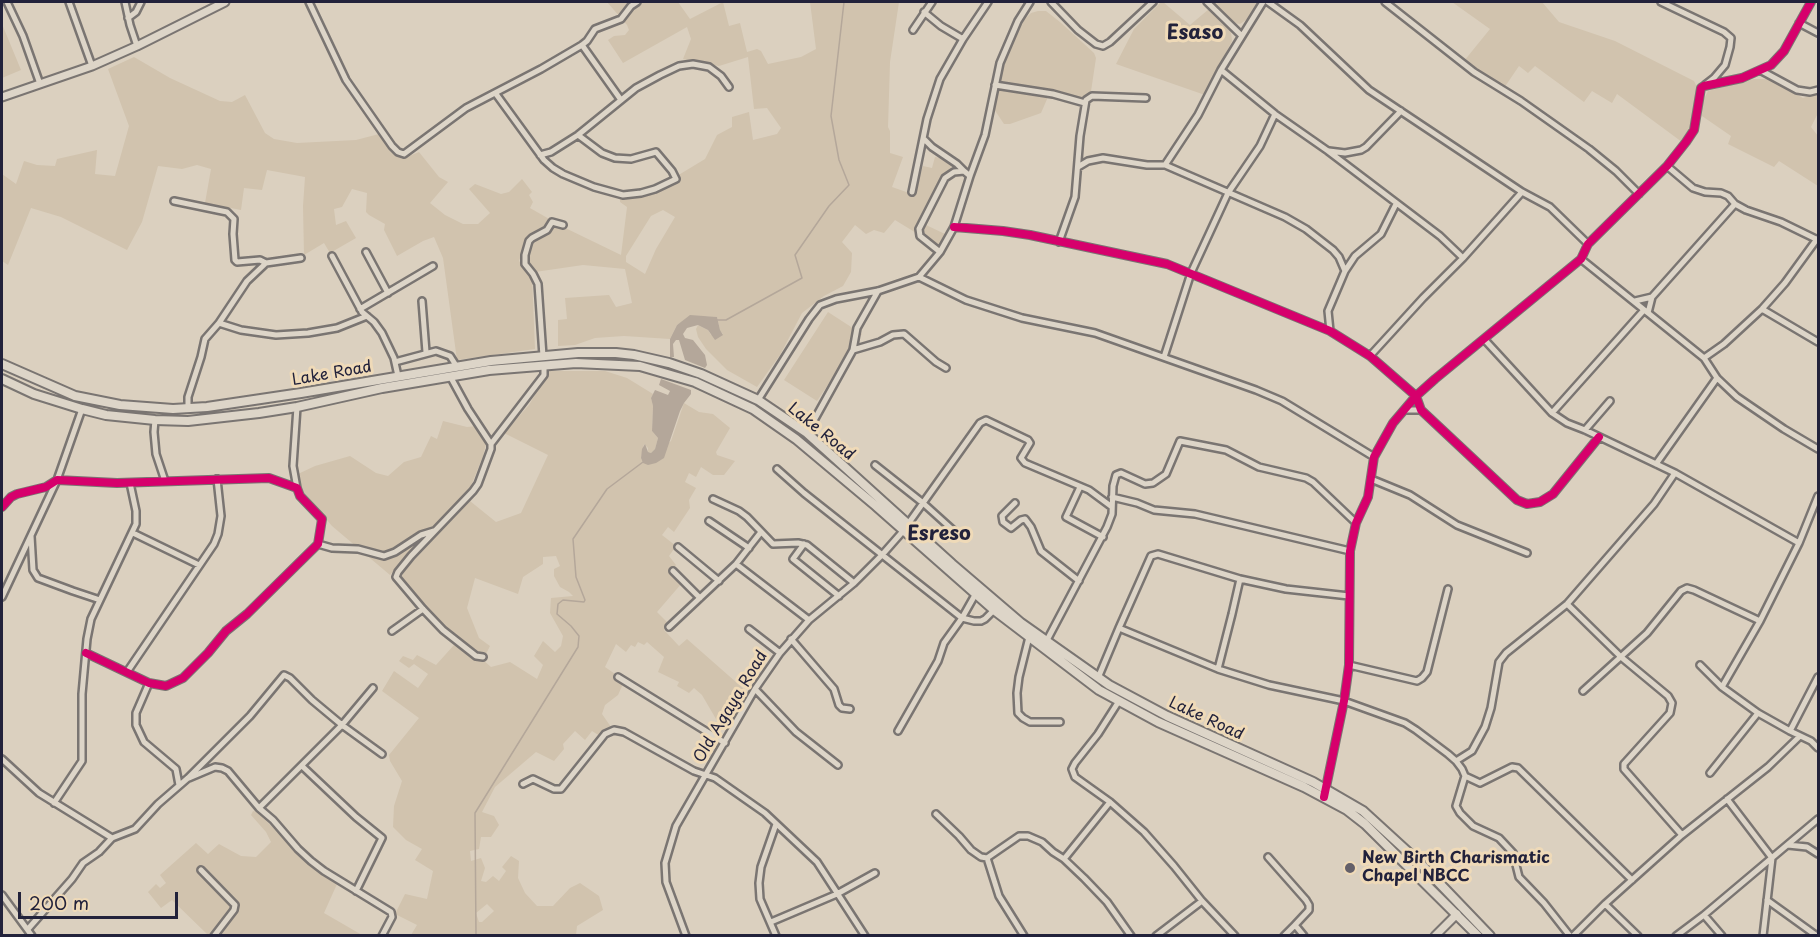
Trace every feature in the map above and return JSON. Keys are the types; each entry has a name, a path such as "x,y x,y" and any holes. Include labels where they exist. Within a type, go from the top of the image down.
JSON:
{"main road":[{"name":"Lake Road","path":"2,364 75,396 120,405 173,409 301,393 491,361 543,356 615,353 634,355 669,363 701,374 758,400 807,433 975,595 1088,683 1158,722 1351,803 1375,820 1490,936"},
{"name":"Lake Road","path":"2,380 34,394 106,415 188,421 297,407 450,376 500,369 576,363 640,366 695,382 753,409 796,439 1046,642 1098,678 1167,716 1325,793 1356,816 1478,936"}],"street":[{"path":"7,2 23,36 40,84"},
{"path":"69,2 92,66"},
{"path":"125,2 137,46"},
{"path":"128,18 136,12 141,2"},
{"path":"2,97 92,66 225,2"},
{"path":"309,2 346,80 392,146 404,154 466,108 582,45 595,29 621,19 637,2"},
{"path":"914,30 932,2"},
{"path":"912,192 927,119 940,79 988,2"},
{"path":"758,400 818,307 836,299 878,291 919,278 940,252 954,227 985,135 1004,51 1030,2"},
{"path":"1051,2 1078,30 1096,44 1103,46 1152,2"},
{"path":"1207,2 1242,36"},
{"path":"1165,165 1198,115 1221,70 1263,2"},
{"path":"1268,2 1300,26 1369,90 1522,192 1550,207 1588,244"},
{"path":"1385,2 1474,72 1521,101 1589,149 1639,194"},
{"path":"1325,793 1344,701 1348,665 1350,551 1356,523 1368,497 1374,457 1393,423 1416,396 1581,259 1588,244 1667,166 1694,130 1700,92 1725,65 1731,38 1724,32 1660,2"},
{"path":"1704,86 1742,78 1771,65 1784,51 1811,2"},
{"path":"924,12 941,26 963,39"},
{"path":"1799,23 1818,33"},
{"path":"582,45 621,100"},
{"path":"540,155 551,152 578,135 651,79 685,65 705,66 712,69 729,87"},
{"path":"1221,70 1275,114 1440,236 1463,258"},
{"path":"1760,70 1797,90 1810,92 1818,90"},
{"path":"995,85 1053,94 1085,103"},
{"path":"496,93 540,155 558,171 615,194 641,193 676,179 656,152 631,159 615,158 602,153 578,135"},
{"path":"1059,242 1075,197 1080,136 1087,99 1092,96 1146,98"},
{"path":"1328,151 1345,153 1361,150 1401,111"},
{"path":"1164,357 1191,273 1228,193 1260,146 1275,114"},
{"path":"924,139 970,176"},
{"path":"1078,167 1088,161 1103,158 1147,165 1165,165 1285,217 1306,229 1333,250 1345,271"},
{"path":"1667,166 1694,188 1705,192 1721,193 1746,210 1781,222 1818,240 1762,309 1724,344 1704,358"},
{"path":"940,252 920,237 920,229 945,178 949,174 964,171"},
{"path":"1370,356 1522,192"},
{"path":"174,201 227,212 234,219 233,234 237,262 260,260 266,262 301,258"},
{"path":"1330,332 1328,311 1345,271 1355,256 1381,234 1396,204"},
{"path":"1552,413 1646,311 1652,297 1735,204"},
{"path":"543,356 537,300 538,284 524,260 532,238 547,230 552,222 563,225"},
{"path":"954,227 1003,231 1167,264 1330,332 1370,356 1416,396 1420,410 1517,500 1527,504 1540,502 1553,494 1599,437"},
{"path":"366,252 388,293"},
{"path":"332,256 360,309 382,333 395,362 398,376"},
{"path":"1581,259 1704,358 1717,378 1737,397 1818,449"},
{"path":"188,408 188,397 205,339 219,323 247,281 266,262"},
{"path":"360,309 433,266"},
{"path":"919,278 966,300 1022,318 1095,333 1232,381 1282,401 1374,457"},
{"path":"807,433 853,350 857,328 878,291"},
{"path":"1635,302 1652,297"},
{"path":"422,301 426,352"},
{"path":"1762,309 1818,342"},
{"path":"219,323 241,330 276,334 308,333 337,328 367,316"},
{"path":"853,350 880,342 893,335 904,334 946,368"},
{"path":"1484,339 1552,413 1567,423 1676,473 1799,543"},
{"path":"395,362 436,351 450,356 457,367"},
{"path":"483,657 476,656 443,630 397,579 396,575 473,490 484,469 492,444 544,375 544,366"},
{"path":"450,376 468,409 492,444"},
{"path":"1656,464 1717,378"},
{"path":"1585,430 1610,401"},
{"path":"86,653 149,683 166,686 183,678 226,631 252,610 297,562 318,544 322,519 300,496 293,466 297,407"},
{"path":"2,597 57,480 82,409"},
{"path":"1404,410 1420,410"},
{"path":"155,420 156,454 165,481"},
{"name":"Old Agaya Road","path":"686,936 666,882 665,863 676,826 755,689 780,653 809,620 854,583 882,555 951,467 980,423 986,420 1028,440 1030,443 1022,458 1025,464 1080,487"},
{"path":"1046,642 1109,521 1114,481 1118,473 1149,484 1153,483 1166,474 1178,442 1226,450 1259,467 1306,478 1349,514 1356,523"},
{"path":"875,465 954,531"},
{"path":"777,469 804,494 962,618 981,621 993,610"},
{"path":"1456,761 1472,751 1485,726 1491,708 1499,662 1506,653 1567,604 1654,504 1676,473"},
{"path":"2,507 17,494 46,487 57,480 130,483 269,478 297,488"},
{"path":"127,672 214,544 220,524 221,504 217,479"},
{"path":"1371,479 1410,495 1457,525 1527,553"},
{"path":"54,803 82,761 82,694 86,653 92,619 136,524 136,511 130,483"},
{"path":"1102,537 1066,517 1080,487 1097,495 1112,507"},
{"path":"1722,687 1760,621 1799,543 1818,496"},
{"path":"1112,497 1154,510 1195,514 1350,551"},
{"path":"713,499 739,511 773,544 804,544 854,583"},
{"path":"1015,503 1002,516 1003,522 1011,528 1022,519 1026,520 1041,550 1079,581"},
{"path":"709,521 749,548"},
{"path":"318,544 332,548 358,549 384,556 421,536 436,531"},
{"path":"669,627 736,564 761,532"},
{"path":"133,533 199,565"},
{"path":"31,535 33,570 38,578 100,600"},
{"path":"804,544 793,559 838,596"},
{"path":"678,547 719,581"},
{"path":"1098,678 1151,556 1158,554 1240,579 1286,589 1348,596"},
{"path":"736,564 809,620"},
{"path":"673,571 700,598"},
{"path":"1218,669 1240,579"},
{"path":"1583,691 1647,633 1681,591 1687,588 1760,621"},
{"path":"1348,665 1417,681 1422,678 1427,672 1448,590"},
{"path":"898,731 938,661 944,643 975,595"},
{"path":"1567,604 1621,657 1668,696 1672,703 1670,713 1624,764 1624,769 1682,835"},
{"path":"392,631 423,609"},
{"path":"1119,627 1218,669 1269,685 1344,701 1405,723 1456,761 1465,777 1480,783 1512,767 1518,768 1632,880"},
{"path":"749,628 780,653"},
{"path":"1029,638 1019,677 1018,713 1030,722 1060,722"},
{"path":"791,639 834,689 839,705 850,709"},
{"path":"1700,665 1722,687 1758,713 1818,748"},
{"path":"28,929 83,863 99,852 112,838 135,829 250,716 284,675 342,725 382,754"},
{"path":"618,677 725,744"},
{"path":"1790,731 1818,677"},
{"path":"149,683 136,713 136,725 144,742 176,769 179,785"},
{"path":"259,808 342,725 373,688"},
{"path":"755,689 796,732 838,765"},
{"path":"1119,701 1098,734 1075,763 1072,769 1075,777 1110,802 1143,832 1235,936"},
{"path":"1710,773 1758,713"},
{"path":"523,784 534,779 554,789 561,789 602,738 614,730 624,732 694,771 715,778 751,802 818,862 865,936"},
{"path":"1465,777 1456,806 1460,813 1473,826 1499,838 1513,853 1519,877 1571,936 1682,835 1768,767 1800,736"},
{"path":"2,759 39,793 112,838"},
{"path":"302,766 382,838 356,891"},
{"path":"188,778 215,767 222,768 239,783 259,808 311,861 391,912 392,917 382,936"},
{"path":"1727,799 1772,858 1763,936"},
{"path":"1064,859 1110,802"},
{"path":"936,814 971,850 981,857 987,858 1019,836 1028,836 1042,842 1064,859 1107,902 1131,936"},
{"path":"1676,936 1818,819"},
{"path":"766,936 775,934 759,899 759,883 761,867 776,824"},
{"path":"1788,845 1807,847 1818,854"},
{"path":"1268,857 1309,906 1309,910 1284,936"},
{"path":"987,858 999,896 1024,936"},
{"path":"201,870 235,905 214,936"},
{"path":"771,922 837,894 875,873"},
{"path":"2,896 32,936"},
{"path":"1767,900 1816,936"},
{"path":"1156,936 1202,901"},
{"path":"1605,904 1638,936"},
{"path":"1435,936 1457,914"},
{"path":"1704,915 1722,936"},
{"path":"1295,926 1304,936"}],"shaded area":[{"path":"607,2 678,2 690,19 723,2 729,26 740,23 747,52 757,49 761,51 768,64 801,57 816,49 810,2 899,2 890,62 888,127 890,153 903,157 892,187 912,194 923,166 932,168 935,157 942,158 952,165 949,172 940,179 936,202 926,225 945,234 939,247 895,220 884,233 874,230 866,234 855,225 842,242 852,253 851,272 843,286 824,296 802,313 780,355 757,387 727,370 706,349 698,337 696,329 698,325 708,330 711,335 723,334 720,331 717,317 690,316 677,325 670,339 624,336 595,338 575,345 558,346 558,320 567,319 565,298 609,295 616,307 632,303 625,269 583,265 535,272 527,262 527,251 531,241 555,223 621,255 627,207 620,202 622,196 630,193 649,195 650,189 667,182 705,159 717,135 732,127 732,117 749,112 753,140 777,134 781,128 767,108 754,109 748,57 719,66 683,59 691,39 687,27 623,63 608,40 614,36 625,35 629,30","holes":["663,210 675,217 656,249 645,274 626,262 626,256 651,216"]},
{"path":"1161,2 1190,25 1209,9 1231,32 1232,41 1205,95 1116,64 1134,29"},
{"path":"1210,2 1259,2 1246,20 1240,24 1234,23"},
{"path":"1452,2 1542,2 1559,22 1615,41 1694,81 1698,89 1694,121 1687,137 1682,142 1617,94 1612,103 1592,91 1584,102 1535,66 1528,73 1519,66 1504,88 1464,61 1490,29"},
{"path":"1046,11 1094,53 1096,58 1090,98 1079,101 1051,90 1041,113 1004,124 994,109 1001,75 1013,39 1024,20 1031,13"},
{"path":"2,24 21,70 2,78"},
{"path":"134,57 170,78 220,101 232,102 245,95 265,133 274,139 297,143 356,140 379,134 391,152 402,159 419,152 439,177 448,182 430,203 445,215 463,224 478,224 490,213 469,189 475,184 501,194 509,192 522,179 532,192 529,195 533,202 530,208 551,220 546,228 530,236 519,261 532,276 535,349 457,360 443,258 434,237 397,256 384,230 385,224 366,212 367,193 352,189 342,207 334,209 336,225 346,221 356,238 330,253 324,243 304,255 305,177 267,170 262,190 244,188 241,210 205,203 211,169 197,165 182,169 158,166 142,222 127,250 61,217 31,208 8,265 2,261 2,174 16,184 24,161 37,165 55,166 57,159 97,150 95,174 115,176 129,126 108,69"},
{"path":"1754,79 1769,79 1803,98 1818,93 1818,113 1811,127 1818,136 1818,186 1779,161 1774,167 1728,144 1731,136 1702,116 1702,103 1708,91"},
{"path":"828,312 862,334 817,401 784,380"},
{"path":"690,315 717,317 723,335 715,340 708,330 698,325 687,328 683,334 685,338 693,340 705,355 707,365 705,368 685,360 679,340 673,344 674,357 670,357 670,339 677,325"},
{"path":"549,371 605,371 627,378 653,394 651,398 652,431 658,438 655,449 651,453 644,444 641,458 643,463 671,441 684,403 699,412 713,414 730,428 716,452 717,455 735,461 724,475 713,475 701,467 696,477 689,473 685,482 696,488 689,500 690,508 674,532 668,527 662,535 676,546 669,556 676,565 671,571 682,583 657,612 669,624 664,630 679,646 687,639 745,690 722,725 702,695 694,688 689,693 677,686 679,682 658,672 664,657 647,642 644,645 638,642 635,647 631,645 626,652 616,644 605,667 618,676 623,684 618,695 605,705 602,714 611,727 600,736 592,731 585,740 575,731 563,744 564,749 554,761 536,752 495,787 482,812 494,816 499,825 491,837 481,837 479,849 470,851 471,861 481,858 485,868 481,881 486,882 493,876 499,881 506,871 502,867 511,856 519,861 518,878 525,893 537,906 553,906 570,888 580,883 599,896 603,910 577,926 576,935 411,935 417,925 395,914 405,894 427,899 433,871 415,860 422,849 406,840 393,827 394,806 402,781 389,755 419,718 382,691 394,671 418,688 428,674 414,664 409,668 399,661 403,656 413,660 417,655 436,665 454,645 483,660 491,667 510,662 537,679 543,665 534,656 543,641 555,652 561,646 563,636 550,613 551,598 573,596 560,587 554,576 554,569 560,566 556,556 543,557 543,564 523,577 518,594 475,578 467,608 479,638 490,646 485,656 461,642 444,627 419,601 400,575 470,501 496,522 521,513 548,455 504,433 529,405","holes":["487,904 494,911 482,922 479,922 476,913"]},
{"path":"661,379 691,390 691,394 680,411 664,458 648,465 643,463 641,458 642,449 645,444 648,452 651,453 655,449 658,438 652,431 651,398 655,390 668,395 670,391 659,385"},
{"path":"443,421 467,427 477,426 486,444 483,456 463,501 390,575 332,526 304,493 298,474 315,466 350,456 376,473 388,476 404,462 421,457 431,436 437,439"},
{"path":"253,811 257,812 306,860 337,884 324,913 362,935 208,935 172,900 161,908 148,892 156,884 160,888 166,883 160,875 196,843 208,854 219,844 241,856 256,857 271,842 266,832 251,815"}],"waterway":[{"path":"716,320 726,320 802,278 795,255 829,206 849,185 839,160 831,116 844,2"},
{"path":"476,936 475,813 578,647 579,636 557,614 558,604 563,600 584,602 585,600 576,577 573,539 607,489 643,462"}],"cycle path":[{"path":"1324,797 1349,665 1350,551 1356,523 1368,497 1374,457 1393,423 1416,396 1435,379 1581,259 1588,244 1667,166 1686,142 1694,130 1701,88 1742,78 1771,65 1784,51 1811,2"},
{"path":"954,227 1030,235 1167,264 1330,331 1370,356 1416,396 1421,410 1517,500 1527,504 1540,502 1553,494 1599,437"},
{"path":"2,507 17,494 46,487 57,480 117,483 269,478 297,488 300,496 322,519 318,544 247,614 226,631 183,678 166,686 149,683 86,653"}],"place":[{"name":"New Birth Charismatic Chapel NBCC","path":"1350,868"}],"district":[{"name":"Esaso","path":"1195,33"},
{"name":"Esreso","path":"939,534"}]}
